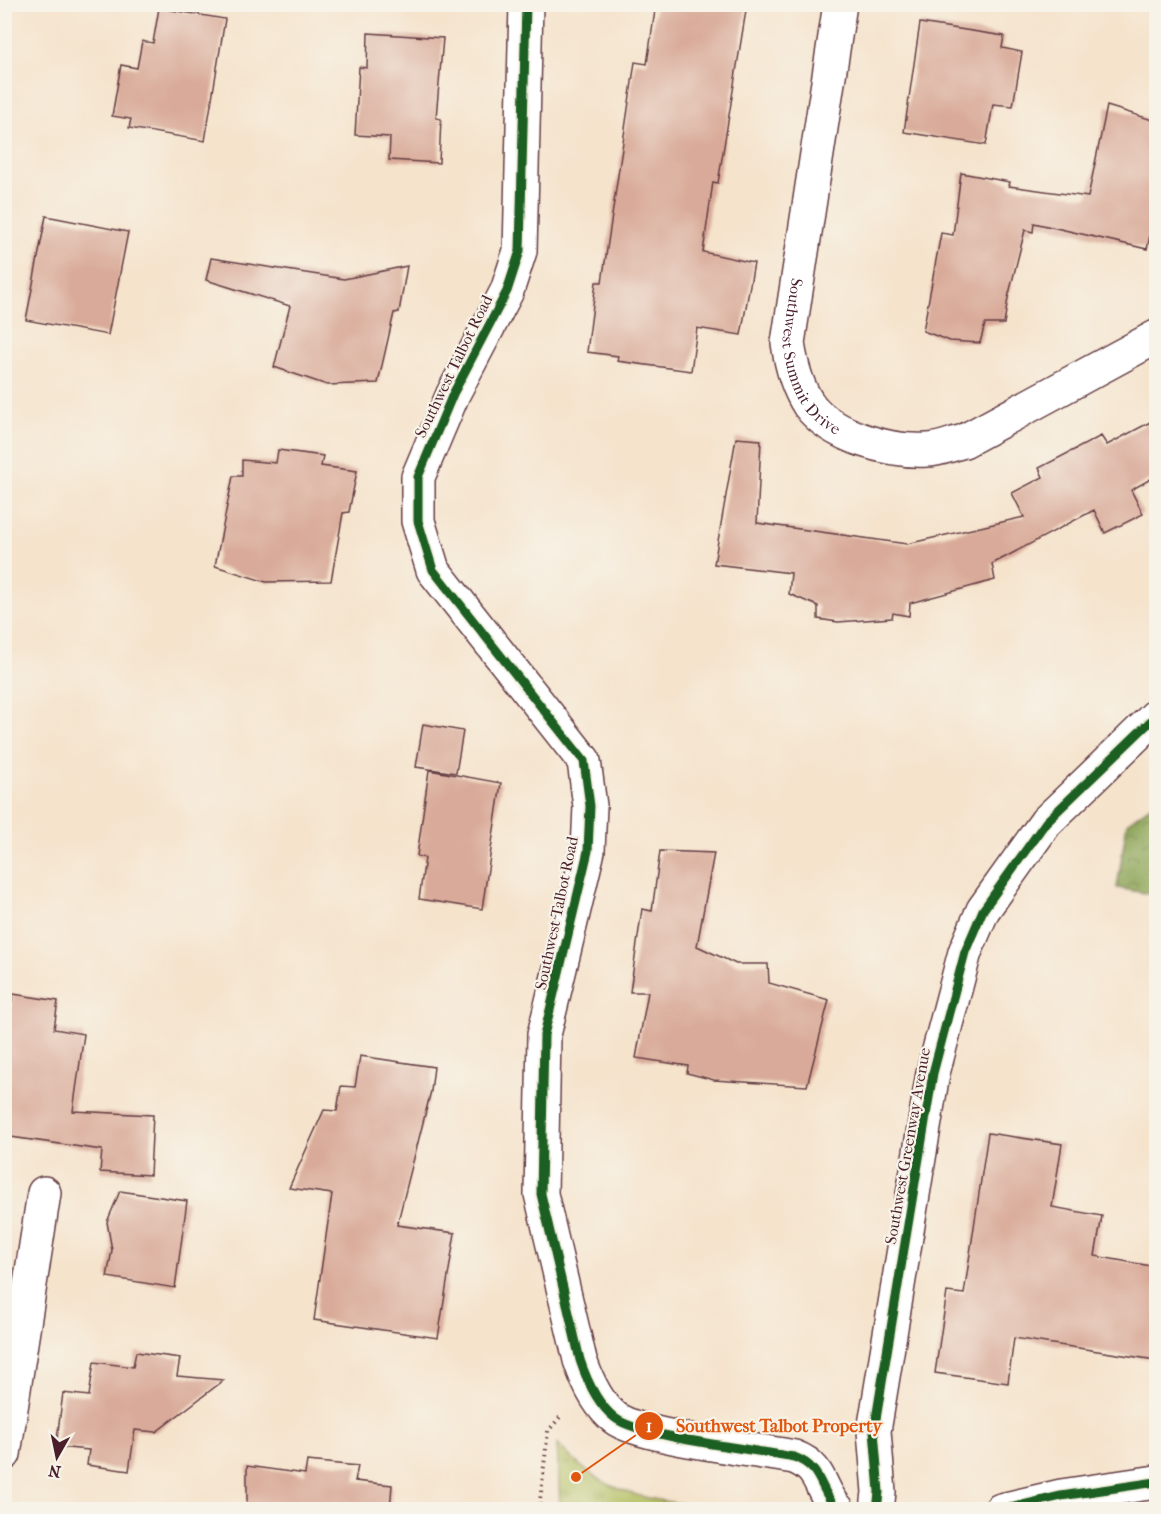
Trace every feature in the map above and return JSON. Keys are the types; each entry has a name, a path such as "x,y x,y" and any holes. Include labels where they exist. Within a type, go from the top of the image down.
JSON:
{"street":[{"name":"Southwest Talbot Road","path":"526,4 520,251 507,291 453,394 418,477 418,521 433,570 584,761 590,806 588,850 544,1035 541,1194 580,1360 588,1384 615,1419 659,1434 794,1456 808,1462 816,1471 829,1501 838,1509"},
{"name":"Southwest Summit Drive","path":"840,4 788,344 791,365 810,406 839,430 865,442 929,450 964,441 1156,337"},
{"name":"Southwest Greenway Avenue","path":"877,1509 879,1492 874,1431 933,1072 965,952 983,910 1046,822 1156,716"},
{"path":"4,1454 44,1193"},
{"path":"1001,1509 1061,1496 1156,1482"}],"path":[{"path":"539,1509 548,1431 588,1384"}],"green space":[{"path":"1156,802 1156,895 1117,888 1127,823"},
{"path":"557,1443 593,1475 630,1493 717,1509 560,1509"}],"building":[{"path":"656,4 747,4 718,183 713,182 703,252 754,263 741,335 697,328 691,371 617,361 618,356 587,352 596,282 602,282 635,62 647,64"},
{"path":"159,8 225,19 205,141 129,128 131,119 112,116 121,65 137,68 142,41 153,43"},
{"path":"920,23 1004,36 1002,48 1022,52 1013,106 993,104 986,145 904,132"},
{"path":"368,33 443,38 436,118 441,119 439,163 389,160 390,137 355,135 359,67 367,68"},
{"path":"1107,106 1156,121 1156,210 1147,249 1034,223 1033,232 1025,230 1004,324 985,324 980,343 950,341 923,331 941,233 953,235 961,173 1010,182 1009,186 1088,197"},
{"path":"46,216 128,232 108,335 26,320"},
{"path":"211,258 344,279 407,266 399,312 394,313 378,383 327,385 274,367 290,306 206,280"},
{"path":"1156,419 1156,476 1131,490 1143,514 1105,533 1094,510 992,564 995,580 910,603 909,616 893,613 892,618 838,622 818,619 818,606 789,594 791,573 714,564 736,438 761,440 757,523 907,544 1024,517 1012,493 1043,477 1039,468 1101,436 1107,445"},
{"path":"278,450 323,456 321,466 357,471 349,512 343,513 331,581 266,582 215,566 233,476 242,476 242,460 276,463"},
{"path":"423,724 463,731 456,773 416,767"},
{"path":"429,770 501,783 482,909 419,899 425,858 417,856"},
{"path":"660,851 714,853 697,946 736,964 768,964 769,983 829,1000 807,1086 714,1080 687,1073 688,1066 636,1058 648,992 630,992 642,909 652,911"},
{"path":"13,994 58,1001 54,1029 84,1034 73,1111 153,1115 150,1175 100,1172 102,1150 4,1136 4,1056"},
{"path":"360,1056 434,1067 431,1091 397,1225 455,1233 438,1338 314,1320 332,1194 289,1188 324,1110 337,1111 341,1086 355,1087"},
{"path":"988,1133 1062,1144 1052,1207 1102,1216 1095,1256 1156,1267 1156,1360 1014,1338 1008,1383 935,1373 947,1292 964,1294"},
{"path":"120,1191 187,1201 175,1288 107,1277 112,1250 107,1222"},
{"path":"136,1352 180,1358 177,1376 224,1380 156,1432 135,1430 129,1471 87,1465 89,1450 56,1447 63,1393 89,1396 94,1362 133,1367"},
{"path":"307,1461 358,1466 355,1481 392,1485 390,1509 247,1509 247,1466 305,1474"}],"cycle path":[{"path":"526,4 520,251 507,291 453,394 418,477 418,521 433,570 584,761 590,806 588,851 544,1035 541,1194 580,1360 593,1392 603,1406 615,1418 648,1431 794,1457 811,1467 816,1473 838,1510"},
{"path":"877,1510 879,1492 874,1431 933,1073 965,952 983,910 1046,822 1156,716"},
{"path":"1001,1510 1061,1496 1156,1482"}],"place":[{"name":"Southwest Talbot Property","path":"576,1477"}]}
